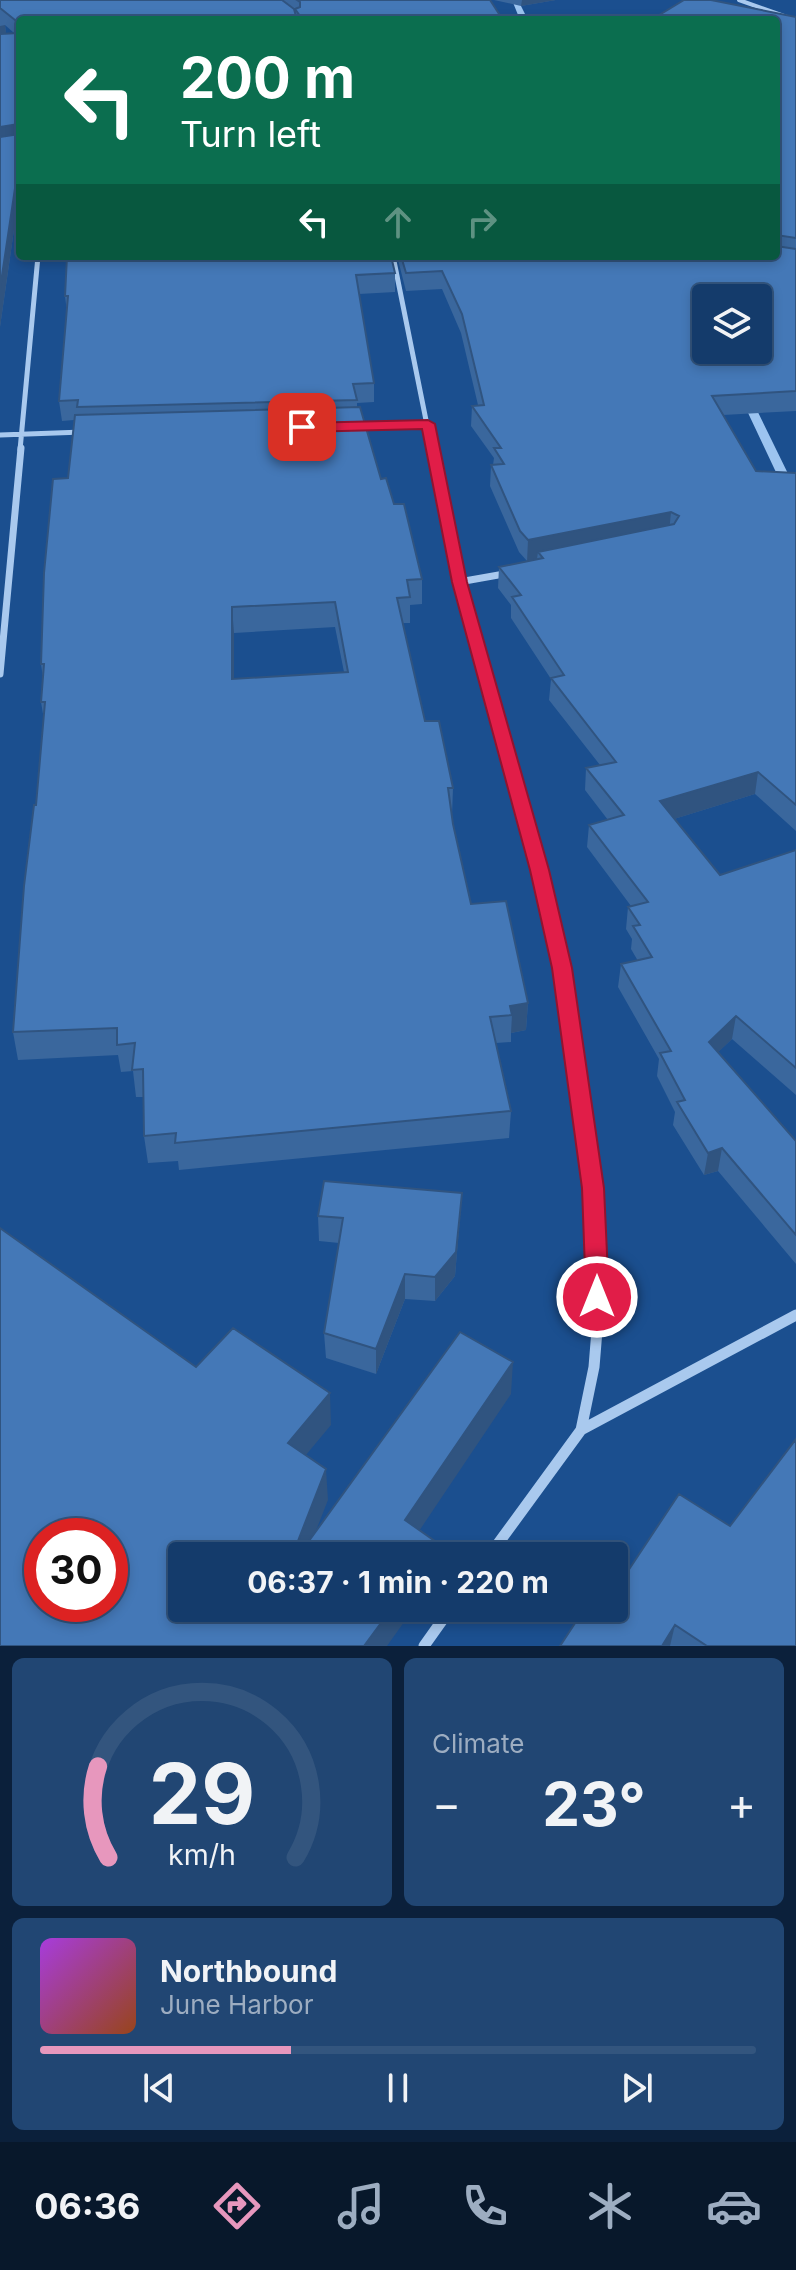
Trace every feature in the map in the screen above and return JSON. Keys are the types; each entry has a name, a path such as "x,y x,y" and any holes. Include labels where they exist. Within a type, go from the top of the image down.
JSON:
{"street":[{"path":"739,0 796,20"},
{"path":"0,674 38,260"},
{"path":"394,260 459,582 539,870 562,968 593,1188 597,1254 594,1367 581,1430 499,1542"},
{"path":"349,426 428,424"},
{"path":"0,435 98,432"},
{"path":"459,582 518,572"},
{"path":"581,1430 796,1315"},
{"path":"424,1646 441,1622"}],"building":[{"path":"0,0 282,0 294,9 296,16 16,16 16,21 0,8"},
{"path":"297,0 490,0 500,16 300,16 295,9 300,7"},
{"path":"684,0 711,0 796,17 796,238 780,236 780,16 658,16"},
{"path":"16,33 16,124 0,127 0,34"},
{"path":"16,134 16,182 0,289 0,137"},
{"path":"780,247 796,249 796,391 712,396 756,471 796,473 796,805 758,772 660,801 720,875 796,850 796,1068 736,1016 709,1042 796,1141 796,1235 722,1148 708,1153 677,1102 685,1100 660,1053 671,1051 621,964 652,957 633,926 640,925 628,907 648,902 589,825 624,815 586,768 616,762 551,678 564,675 512,597 521,595 499,567 543,558 538,552 674,524 679,516 671,512 528,540 520,531 491,465 504,464 494,448 501,448 472,406 484,405 462,314 442,271 406,273 402,260 780,260"},
{"path":"67,260 392,260 395,273 356,275 374,383 353,384 357,400 77,407 78,400 59,401 68,296 65,296"},
{"path":"360,407 381,479 386,478 394,504 404,504 422,579 407,580 410,597 397,598 425,721 439,721 453,788 448,788 453,824 471,904 506,901 528,1003 510,1006 512,1015 490,1017 511,1111 175,1143 176,1133 144,1136 143,1069 132,1070 135,1043 117,1045 117,1028 13,1032 24,886 36,805 45,702 41,702 44,573 53,479 68,478 75,415","holes":["335,602 348,672 232,679 232,607"]},
{"path":"324,1181 462,1193 456,1252 435,1277 405,1274 376,1349 324,1333 343,1218 318,1216"},
{"path":"0,1228 196,1367 233,1328 330,1393 288,1443 326,1469 300,1542 168,1542 168,1622 382,1622 364,1646 0,1646"},
{"path":"460,1332 513,1362 405,1520 436,1542 308,1542"},
{"path":"796,1439 796,1646 707,1646 675,1625 662,1646 560,1646 576,1622 628,1622 628,1571 679,1494 730,1526"}],"waterway":[{"path":"515,0 522,16"},
{"path":"746,398 796,502"}],"route":[{"path":"302,427 428,424 459,582 539,870 562,968 593,1188 597,1297"}]}
